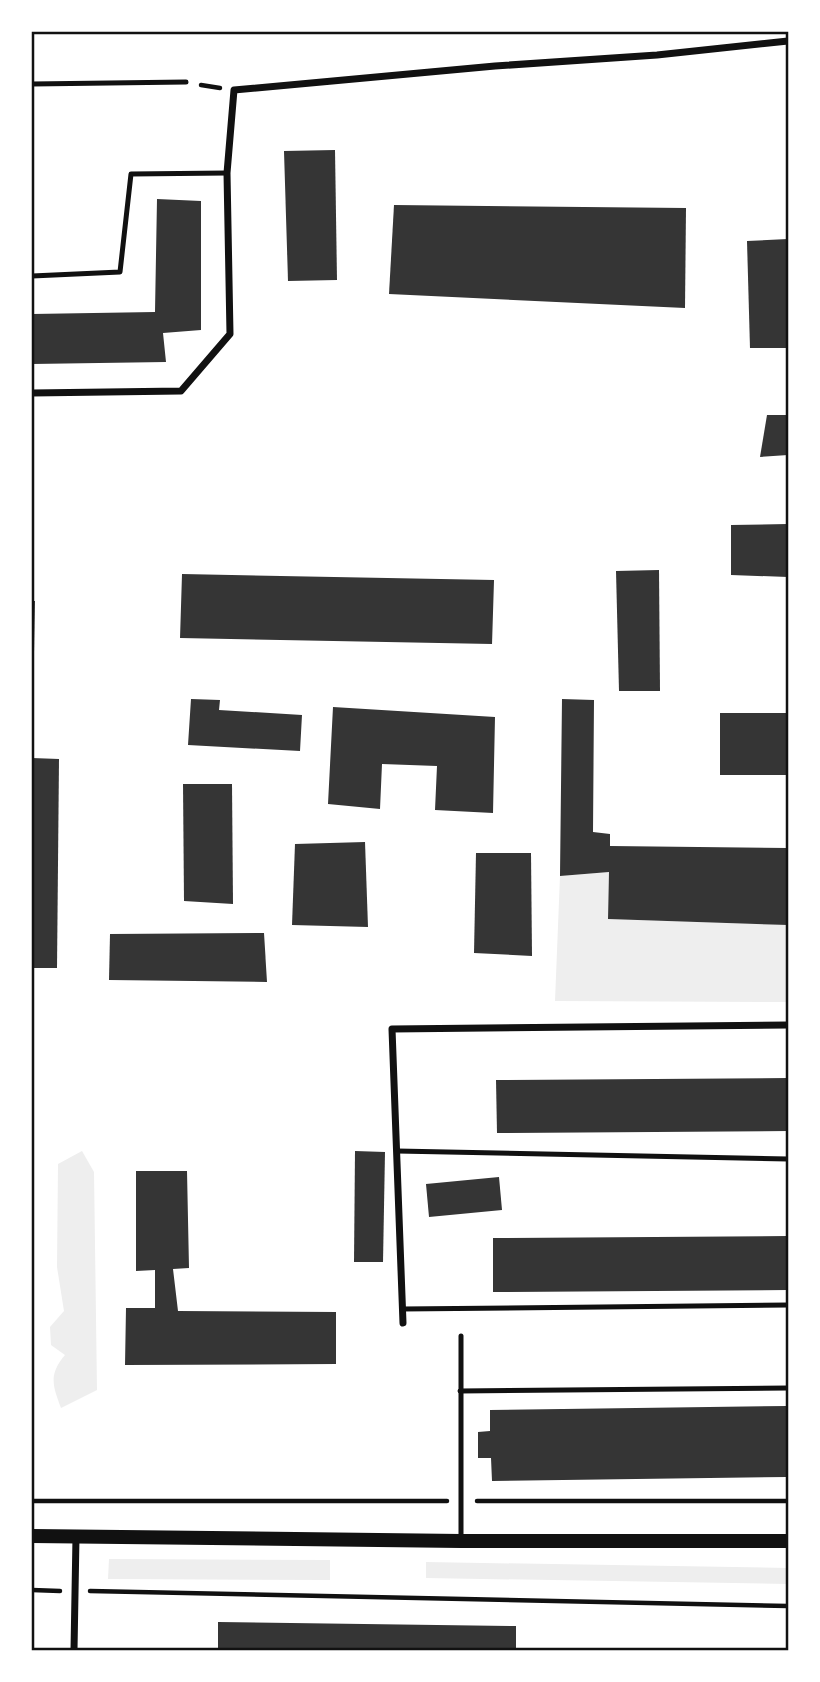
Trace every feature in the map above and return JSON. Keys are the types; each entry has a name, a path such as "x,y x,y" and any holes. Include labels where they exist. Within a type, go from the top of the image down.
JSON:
{"main road":[{"path":"32,1536 461,1541 789,1541"}],"street":[{"path":"32,394 181,391 230,334 227,173 234,90 495,66 657,55 789,41"},
{"path":"403,1323 392,1029 789,1025"},
{"path":"74,1650 76,1536"}],"lane":[{"path":"32,84 186,82"},
{"path":"32,276 120,272 131,174 227,173"},
{"path":"397,1152 789,1159"},
{"path":"402,1308 789,1305"},
{"path":"461,1336 461,1541"},
{"path":"460,1391 789,1388"}],"path":[{"path":"186,82 234,90"},
{"path":"32,1501 789,1501"},
{"path":"32,1590 789,1606"}],"shaded area":[{"path":"609,872 608,919 788,925 788,1002 555,1001 560,876"},
{"path":"82,1151 94,1172 97,1390 61,1408 54,1375 65,1355 51,1345 50,1327 64,1311 57,1267 58,1164"},
{"path":"109,1559 330,1560 330,1580 108,1579"},
{"path":"426,1562 788,1568 788,1584 426,1578"}],"building":[{"path":"335,150 337,280 288,281 284,151"},
{"path":"157,199 201,201 201,330 163,333 166,362 32,364 32,314 155,312"},
{"path":"394,205 686,208 685,308 389,294"},
{"path":"788,239 788,348 750,348 747,241"},
{"path":"767,415 788,415 788,455 760,457"},
{"path":"788,524 788,577 731,575 731,525"},
{"path":"659,570 660,691 619,691 616,571"},
{"path":"182,574 494,580 492,644 180,638"},
{"path":"32,601 35,601 34,652 32,652"},
{"path":"191,699 220,700 219,710 302,715 300,751 188,745"},
{"path":"562,699 594,700 593,832 610,834 610,846 788,848 788,925 608,919 609,872 560,876"},
{"path":"333,707 495,717 493,813 435,810 437,766 382,764 380,809 328,804"},
{"path":"720,713 788,713 788,775 720,775"},
{"path":"32,758 59,759 57,968 32,968"},
{"path":"183,784 232,784 233,904 184,901"},
{"path":"365,842 368,927 292,925 295,844"},
{"path":"476,853 531,853 532,956 474,953"},
{"path":"264,933 267,982 109,980 110,934"},
{"path":"788,1078 788,1131 497,1133 496,1080"},
{"path":"355,1151 385,1152 383,1262 354,1262"},
{"path":"136,1171 187,1171 189,1268 173,1269 178,1311 336,1312 336,1364 125,1365 126,1308 155,1308 155,1270 136,1271"},
{"path":"499,1177 502,1210 429,1217 426,1184"},
{"path":"788,1236 788,1290 493,1292 493,1238"},
{"path":"788,1406 787,1477 492,1481 491,1458 478,1458 478,1432 490,1431 490,1410"},
{"path":"218,1622 516,1626 516,1650 218,1650"}]}
